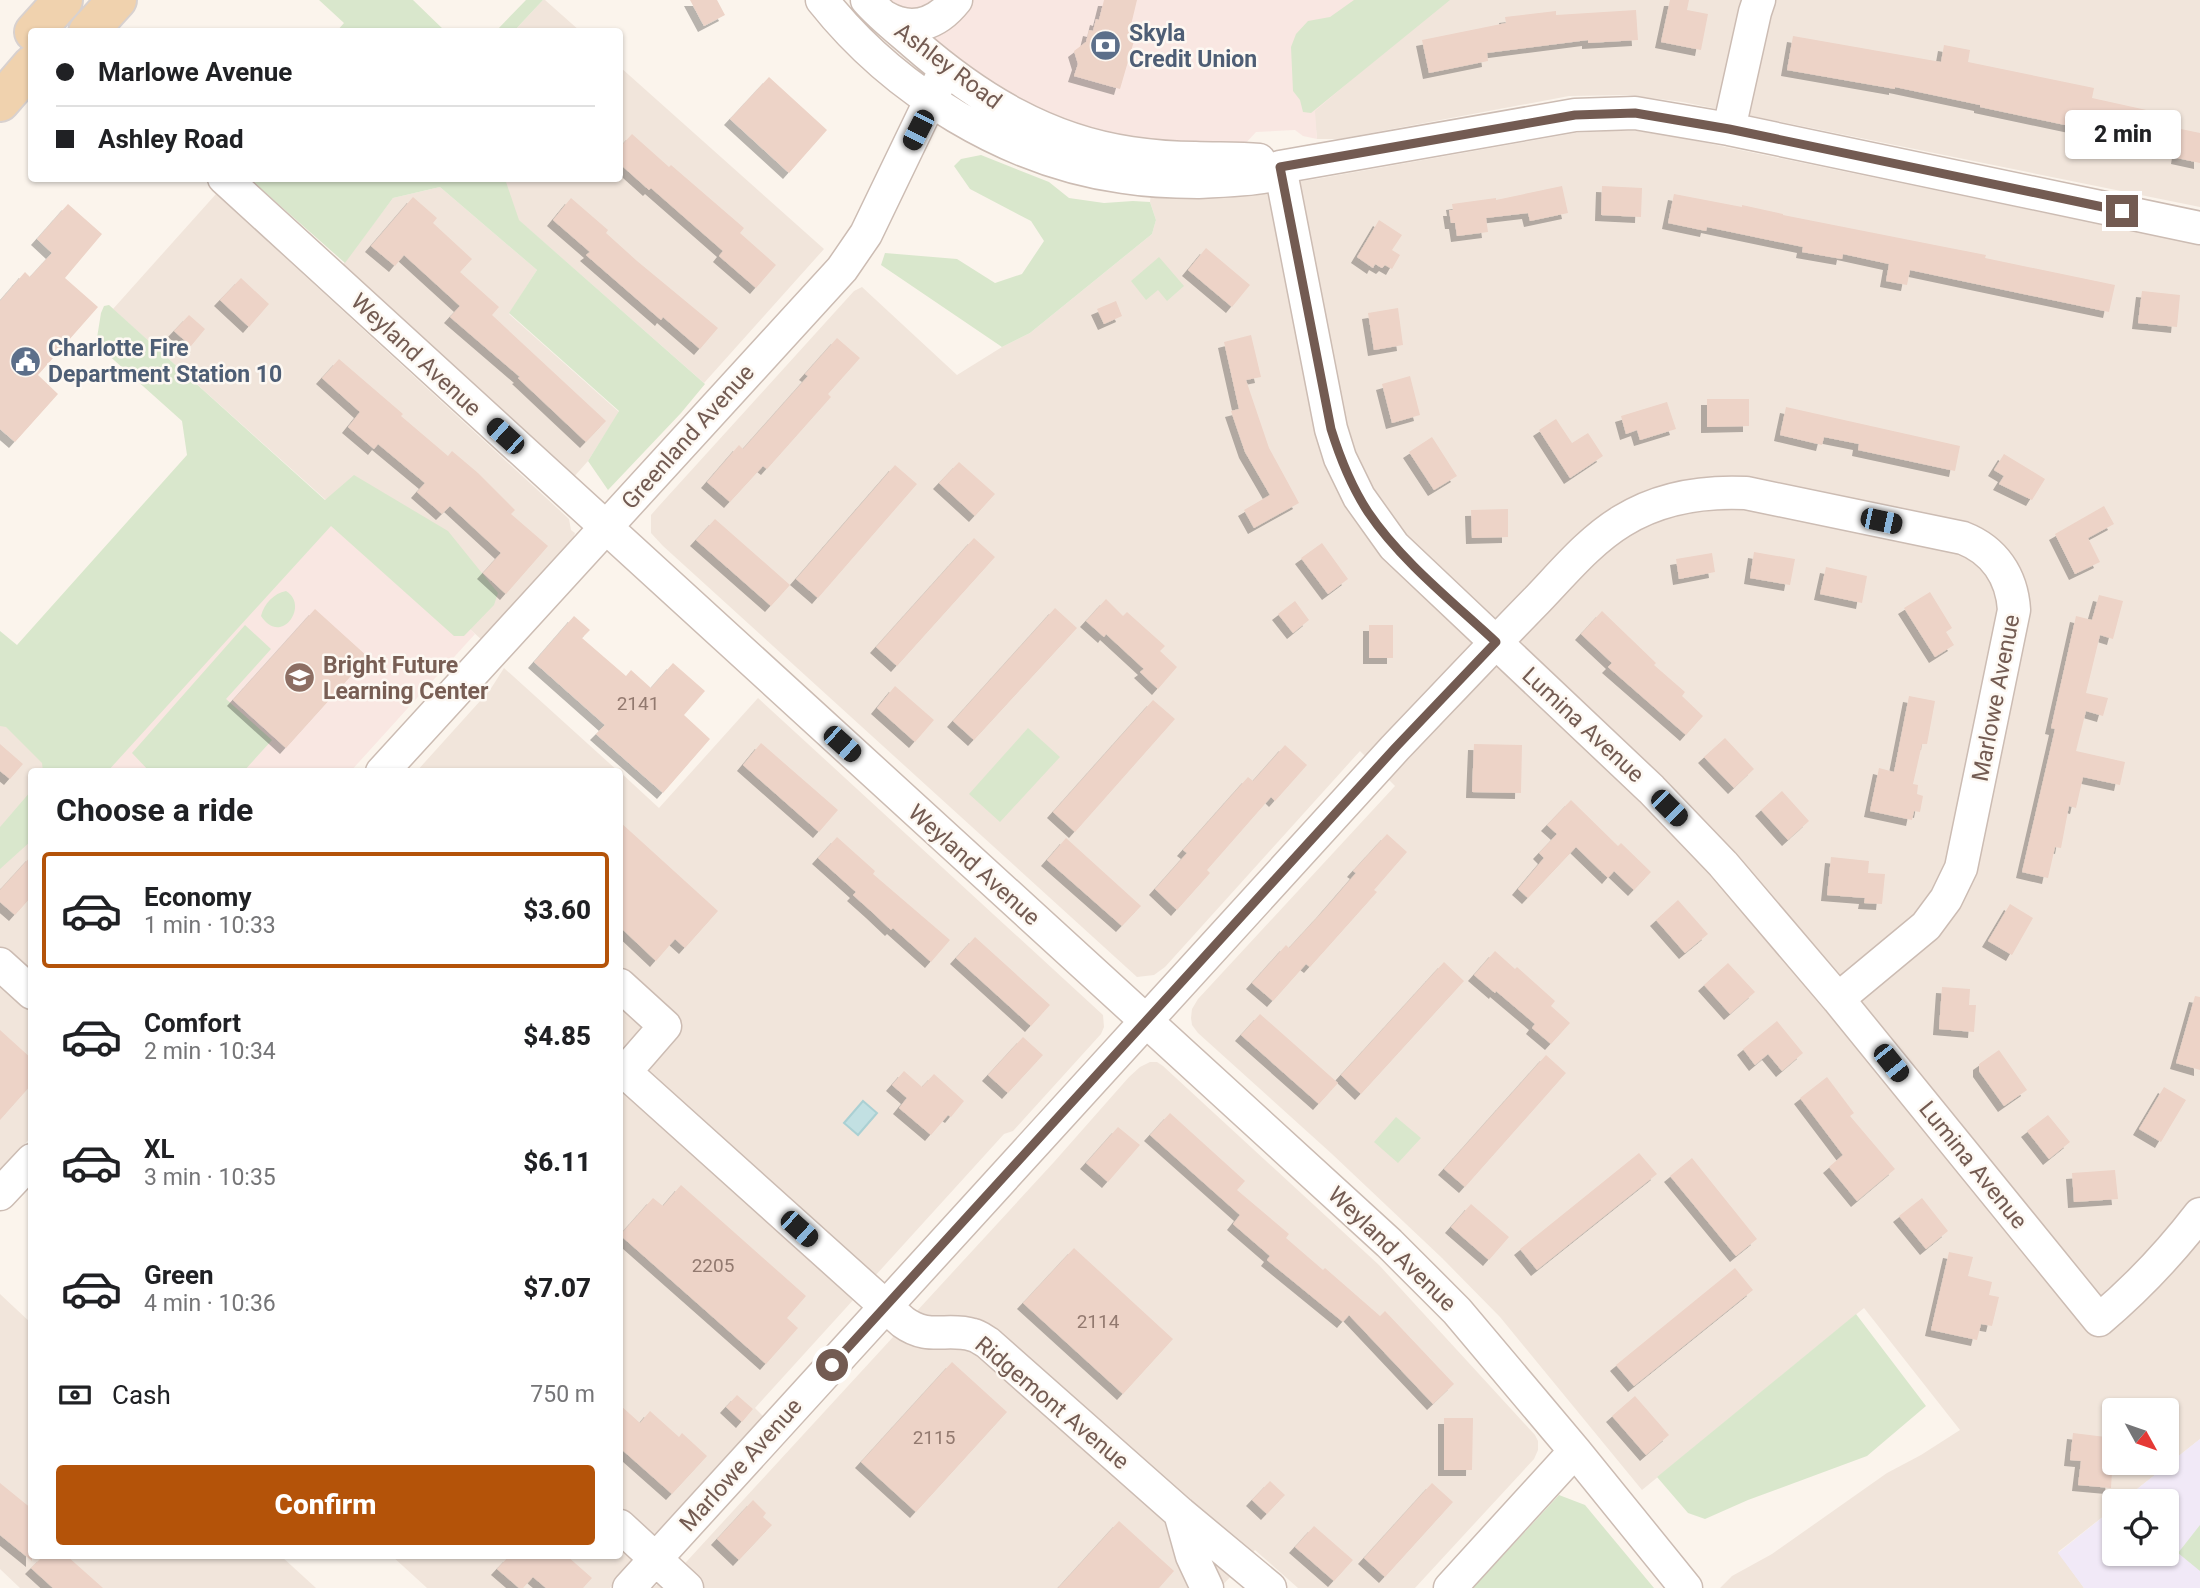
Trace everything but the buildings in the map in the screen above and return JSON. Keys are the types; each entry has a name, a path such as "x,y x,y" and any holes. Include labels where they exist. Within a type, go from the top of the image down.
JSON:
{"main road":[{"path":"48,25 91,0"},
{"path":"92,28 117,0"},
{"path":"0,69 28,43"},
{"path":"0,102 28,70"},
{"path":"0,127 28,96"}],"street":[{"name":"Ashley Road","path":"822,0 860,44 948,112 1002,140 1053,160 1111,176 1157,181 1266,177 1280,167 1575,115 1635,113 1729,129 2200,228"},
{"path":"874,8 898,25 917,25 939,17 956,0"},
{"path":"1729,129 1759,0"},
{"name":"Ashley Road","path":"874,8 945,70 983,97 1010,113 1075,140 1134,153 1253,160 1280,167"},
{"name":"Greenland Avenue","path":"386,768 842,269 866,234 945,70"},
{"name":"Lumina Avenue","path":"1280,167 1331,429 1340,458 1359,497 1394,546 1688,826 1723,864 1838,999 2099,1320 2132,1292 2200,1214"},
{"name":"Weyland Avenue","path":"228,182 1399,1252 1457,1311 1686,1588"},
{"name":"Marlowe Avenue","path":"629,1588 1395,748 1595,540 1623,520 1656,504 1691,495 1746,493 1962,538 1973,542 1992,556 2007,575 2014,597 2014,610 1961,868 1946,899 1926,926 1838,999"},
{"path":"0,964 28,989"},
{"name":"Ridgemont Avenue","path":"623,988 665,1026 625,1072 911,1328 933,1334 973,1335 988,1343 1179,1512 1270,1588"},
{"path":"0,1194 28,1164"},
{"path":"1450,1588 1575,1451"},
{"path":"1179,1512 1192,1556 1206,1588"},
{"path":"623,1529 687,1588"}],"shaded area":[{"path":"545,0 577,28 517,28"},
{"path":"882,0 1445,0 1315,111 1317,139 1303,136 1295,130 1256,132 1245,144 1239,146 1111,138 1010,100"},
{"path":"1445,0 2200,0 2200,207 1683,102 1627,95 1569,96 1339,139 1317,139 1314,111"},
{"path":"623,70 824,249 704,383 480,186 483,182 623,182"},
{"path":"1638,131 2200,245 2200,1439 2179,1456 2179,1398 2102,1398 2102,1475 2155,1475 2137,1489 2102,1489 2102,1517 2058,1552 2084,1588 1720,1588 1732,1576 1772,1554 1887,1473 1960,1430 1864,1308 1642,1490 1500,1317 1332,1154 1198,1033 1191,1018 1192,1009 1198,999 1395,786 1360,751 1165,967 1154,975 1137,977 651,533 651,515 854,291 862,287 957,375 1030,333 1152,234 1156,220 1150,202 1151,193 1219,192 1316,179 1575,133"},
{"path":"440,187 537,270 509,314 619,412 588,461 572,479 340,268 393,198"},
{"path":"216,194 569,519 574,537 482,640 113,309"},
{"path":"335,508 475,634 354,768 99,768"},
{"path":"504,668 615,768 420,768 490,690"},
{"path":"758,698 1103,1015 1104,1027 1101,1034 1013,1131 1004,1134 755,1408 764,1417 610,1588 427,1588 395,1559 623,1559 623,775 659,808"},
{"path":"0,704 71,768 28,768 28,1140 0,1172"},
{"path":"1150,1062 1163,1066 1379,1265 1535,1435 1538,1450 1534,1459 1415,1588 1298,1588 1255,1550 1220,1588 652,1588 658,1584 665,1585 1129,1077"},
{"path":"0,1294 28,1320 28,1559 284,1559 316,1588 20,1588 0,1569"},
{"path":"2200,1439 2200,1588 2084,1588 2058,1553 2102,1518 2102,1566 2179,1566 2179,1489 2137,1489 2155,1475 2179,1475 2179,1456"}],"green space":[{"path":"319,0 413,0 442,28 340,28 344,23"},
{"path":"526,0 543,0 517,28 499,28"},
{"path":"1354,0 1450,0 1311,113 1303,112 1300,100 1293,91 1291,47 1296,34 1308,21 1330,17"},
{"path":"981,155 1049,182 1069,198 1104,203 1150,202 1156,220 1152,234 1030,333 1002,347 881,265 885,253 957,259 995,283 1022,274 1044,241 1031,221 970,189 954,166 961,159"},
{"path":"253,182 506,182 519,220 705,384 608,490 588,461 619,411 509,313 537,270 440,187 393,198 345,263"},
{"path":"1159,257 1184,286 1167,301 1158,290 1146,300 1131,281"},
{"path":"109,305 325,500 354,475 448,531 498,593 494,605 464,636 454,636 331,526 111,768 43,768 42,763 6,727 0,726 0,631 17,645 187,455 182,421 96,344 104,306"},
{"path":"286,591 293,597 294,613 284,625 277,627 269,624 261,616 264,607 274,597"},
{"path":"245,625 271,649 226,699 272,740 247,768 146,768 132,753"},
{"path":"1028,728 1060,757 1000,822 969,794"},
{"path":"28,794 28,844 0,869 0,827"},
{"path":"1396,1117 1421,1138 1398,1163 1374,1142"},
{"path":"1856,1314 1926,1406 1867,1456 1748,1500 1705,1519 1688,1513 1657,1477"},
{"path":"1559,1495 1585,1505 1654,1588 1473,1588"},
{"path":"2200,1525 2200,1571 2179,1552"}],"water":[{"path":"863,1101 877,1113 858,1135 844,1123"}],"place":[{"name":"Skyla Credit Union","path":"1106,46"},
{"name":"Charlotte Fire Department Station 10","path":"25,361"},
{"name":"Bright Future Learning Center","path":"300,678"}],"route":[{"path":"832,1365 1395,748 1496,642 1394,546 1369,514 1340,458 1331,429 1280,167 1575,115 1635,113 1729,129 2122,211"}]}
